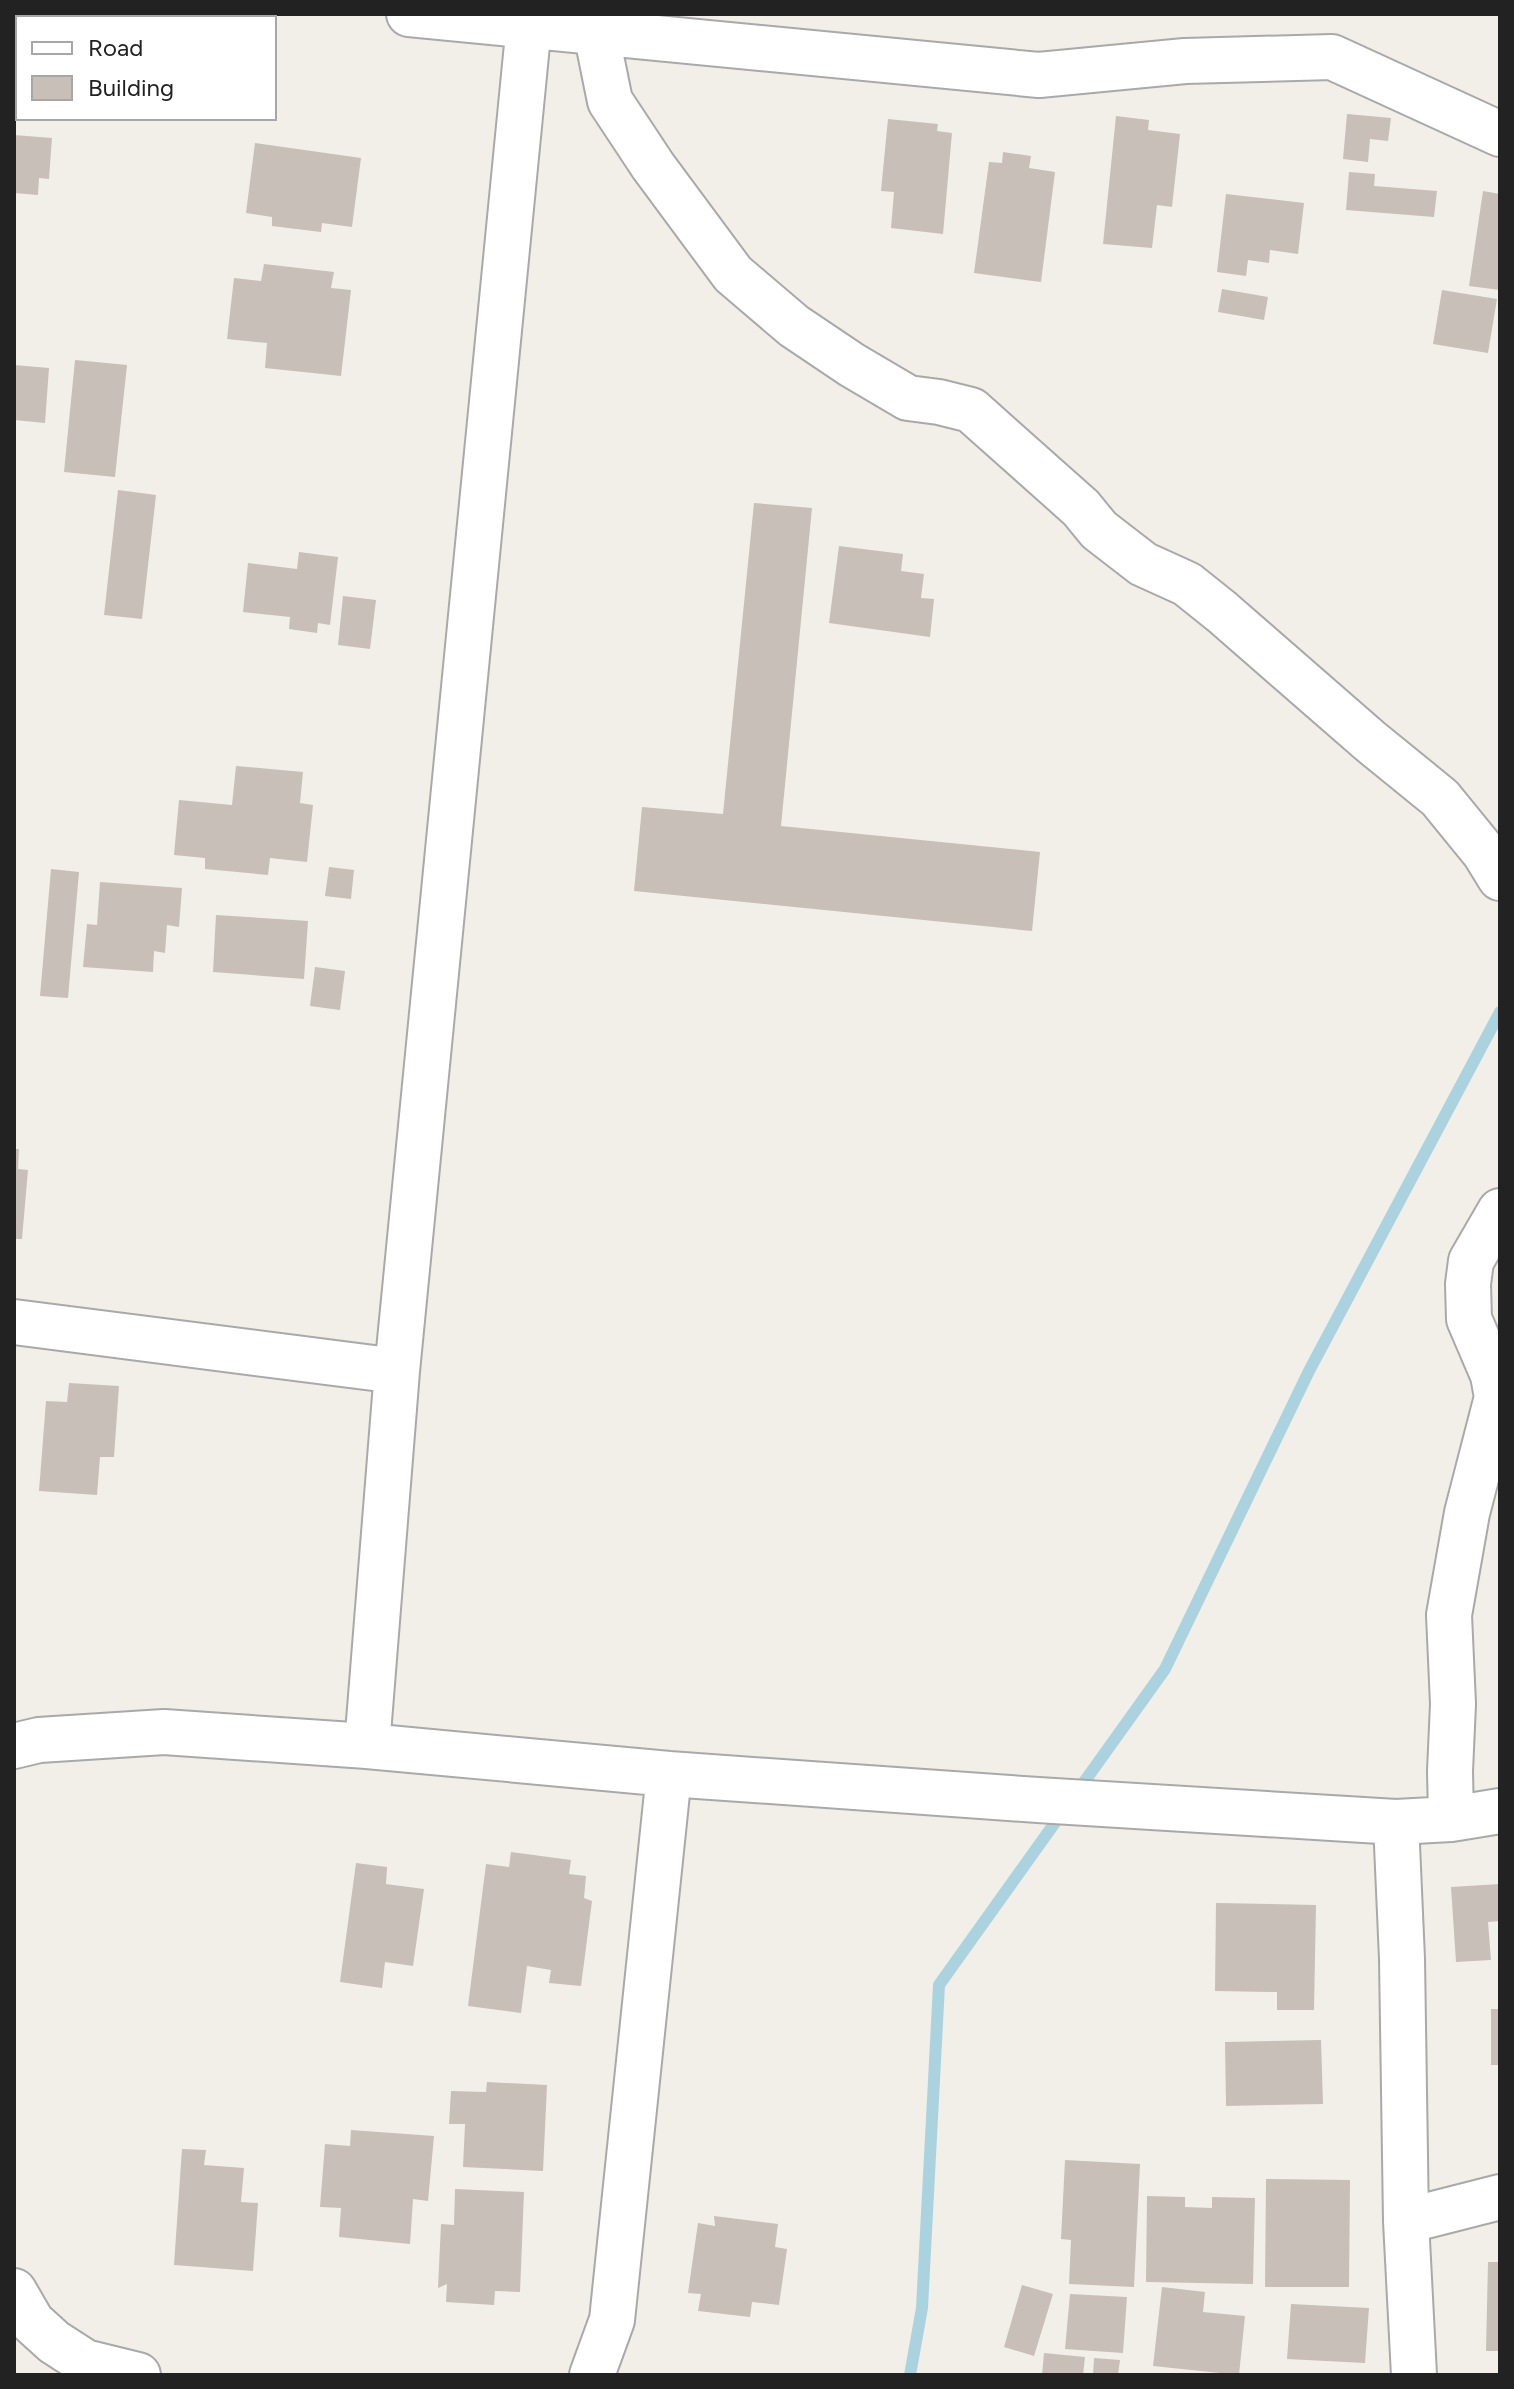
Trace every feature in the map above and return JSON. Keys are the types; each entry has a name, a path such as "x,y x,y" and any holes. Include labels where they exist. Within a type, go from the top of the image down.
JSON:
{"street":[{"path":"409,14 529,20 596,32 1039,75 1185,61 1332,57 1500,134"},
{"path":"367,1746 397,1371 529,20"},
{"path":"596,32 610,101 653,166 733,274 794,326 908,398 971,410 1081,508 1099,530 1143,564 1187,584 1440,798 1484,852 1500,878"},
{"path":"1451,1819 1453,1704 1449,1615 1467,1513 1497,1397 1493,1375 1469,1319 1468,1284 1471,1261 1500,1211"},
{"path":"14,1322 397,1371"},
{"path":"14,1746 39,1740 164,1732 367,1746 669,1774 1396,1822 1451,1819 1500,1811"},
{"path":"592,2375 612,2320 669,1774"},
{"path":"1396,1822 1402,1959 1406,2221 1414,2375"},
{"path":"1406,2221 1500,2197"},
{"path":"14,2291 32,2322 54,2342 85,2362 138,2375"}],"building":[{"path":"14,25 16,25 16,97"},
{"path":"1347,114 1391,118 1388,141 1370,139 1368,162 1343,159"},
{"path":"1116,116 1149,120 1148,130 1180,134 1172,207 1157,205 1152,248 1103,244"},
{"path":"888,119 938,124 937,131 952,133 943,234 891,228 894,192 881,191"},
{"path":"14,135 52,138 49,179 39,178 38,195 14,193"},
{"path":"255,143 361,158 352,227 322,223 321,232 272,226 272,217 246,213"},
{"path":"1003,152 1031,156 1029,168 1055,172 1041,282 974,273 989,162 1002,163"},
{"path":"1349,172 1375,174 1374,186 1437,191 1434,217 1346,210"},
{"path":"1483,191 1500,194 1500,290 1469,286"},
{"path":"1226,194 1304,203 1298,254 1270,250 1269,263 1248,260 1246,276 1217,272"},
{"path":"264,264 334,272 331,288 351,290 341,376 265,368 267,343 227,339 234,278 261,281"},
{"path":"1222,289 1268,297 1264,320 1218,312"},
{"path":"1442,290 1497,299 1488,353 1433,344"},
{"path":"75,360 127,365 115,477 64,472"},
{"path":"14,365 49,368 45,423 14,420"},
{"path":"118,490 156,495 142,619 104,615"},
{"path":"754,503 812,508 781,826 1040,852 1032,931 634,891 642,807 723,814"},
{"path":"839,546 903,554 901,571 924,574 921,598 934,599 930,637 829,623"},
{"path":"299,552 338,557 330,625 318,623 317,633 289,629 290,617 243,612 248,563 297,569"},
{"path":"343,596 376,600 370,649 338,645"},
{"path":"236,766 303,772 300,803 313,805 307,862 270,858 268,875 205,869 205,858 174,855 179,800 232,805"},
{"path":"329,867 354,870 351,899 325,896"},
{"path":"51,869 79,872 68,998 40,996"},
{"path":"100,882 182,888 179,927 167,925 165,953 154,951 153,972 83,967 87,924 97,925"},
{"path":"216,915 308,921 304,979 213,972"},
{"path":"315,967 345,971 340,1010 310,1006"},
{"path":"14,1149 19,1149 18,1169 28,1170 22,1239 14,1239"},
{"path":"69,1383 119,1386 114,1457 100,1457 97,1495 39,1491 46,1401 67,1402"},
{"path":"511,1852 571,1860 569,1874 586,1876 584,1898 592,1901 581,1986 549,1983 551,1970 527,1966 521,2013 468,2006 486,1864 509,1867"},
{"path":"356,1863 387,1867 386,1884 424,1889 413,1966 385,1962 382,1988 340,1982"},
{"path":"1500,1884 1500,1921 1488,1922 1491,1960 1456,1962 1451,1887"},
{"path":"1216,1903 1316,1905 1314,2010 1277,2010 1277,1992 1215,1991"},
{"path":"1491,2009 1500,2009 1500,2065 1491,2065"},
{"path":"1321,2040 1323,2104 1226,2106 1225,2042"},
{"path":"487,2082 547,2085 543,2171 463,2167 465,2124 449,2124 451,2091 486,2092"},
{"path":"351,2130 434,2136 428,2201 413,2199 410,2244 339,2237 341,2208 320,2207 325,2144 350,2146"},
{"path":"182,2149 206,2150 204,2165 244,2168 241,2202 258,2203 253,2271 174,2265"},
{"path":"1065,2160 1140,2164 1134,2287 1069,2284 1071,2240 1061,2239"},
{"path":"1266,2179 1350,2180 1349,2287 1265,2287"},
{"path":"455,2189 524,2192 520,2292 495,2291 494,2305 446,2302 447,2284 438,2288 441,2224 454,2225"},
{"path":"1147,2196 1185,2197 1185,2207 1212,2208 1212,2197 1255,2198 1253,2284 1146,2282"},
{"path":"714,2216 778,2224 775,2247 787,2249 779,2305 752,2302 750,2317 698,2311 701,2294 688,2293 698,2223 715,2226"},
{"path":"1488,2262 1500,2262 1500,2351 1486,2351"},
{"path":"1022,2285 1053,2294 1034,2356 1004,2347"},
{"path":"1162,2287 1205,2292 1203,2312 1245,2316 1239,2375 1153,2366"},
{"path":"1070,2294 1127,2297 1123,2353 1065,2349"},
{"path":"1291,2304 1369,2308 1365,2363 1287,2359"},
{"path":"1044,2353 1085,2357 1083,2375 1042,2375"},
{"path":"1094,2358 1120,2360 1118,2375 1093,2375"}],"waterway":[{"path":"1077,1792 1165,1669 1309,1371 1500,1012"},
{"path":"910,2375 922,2308 939,1985 1064,1810"}]}
